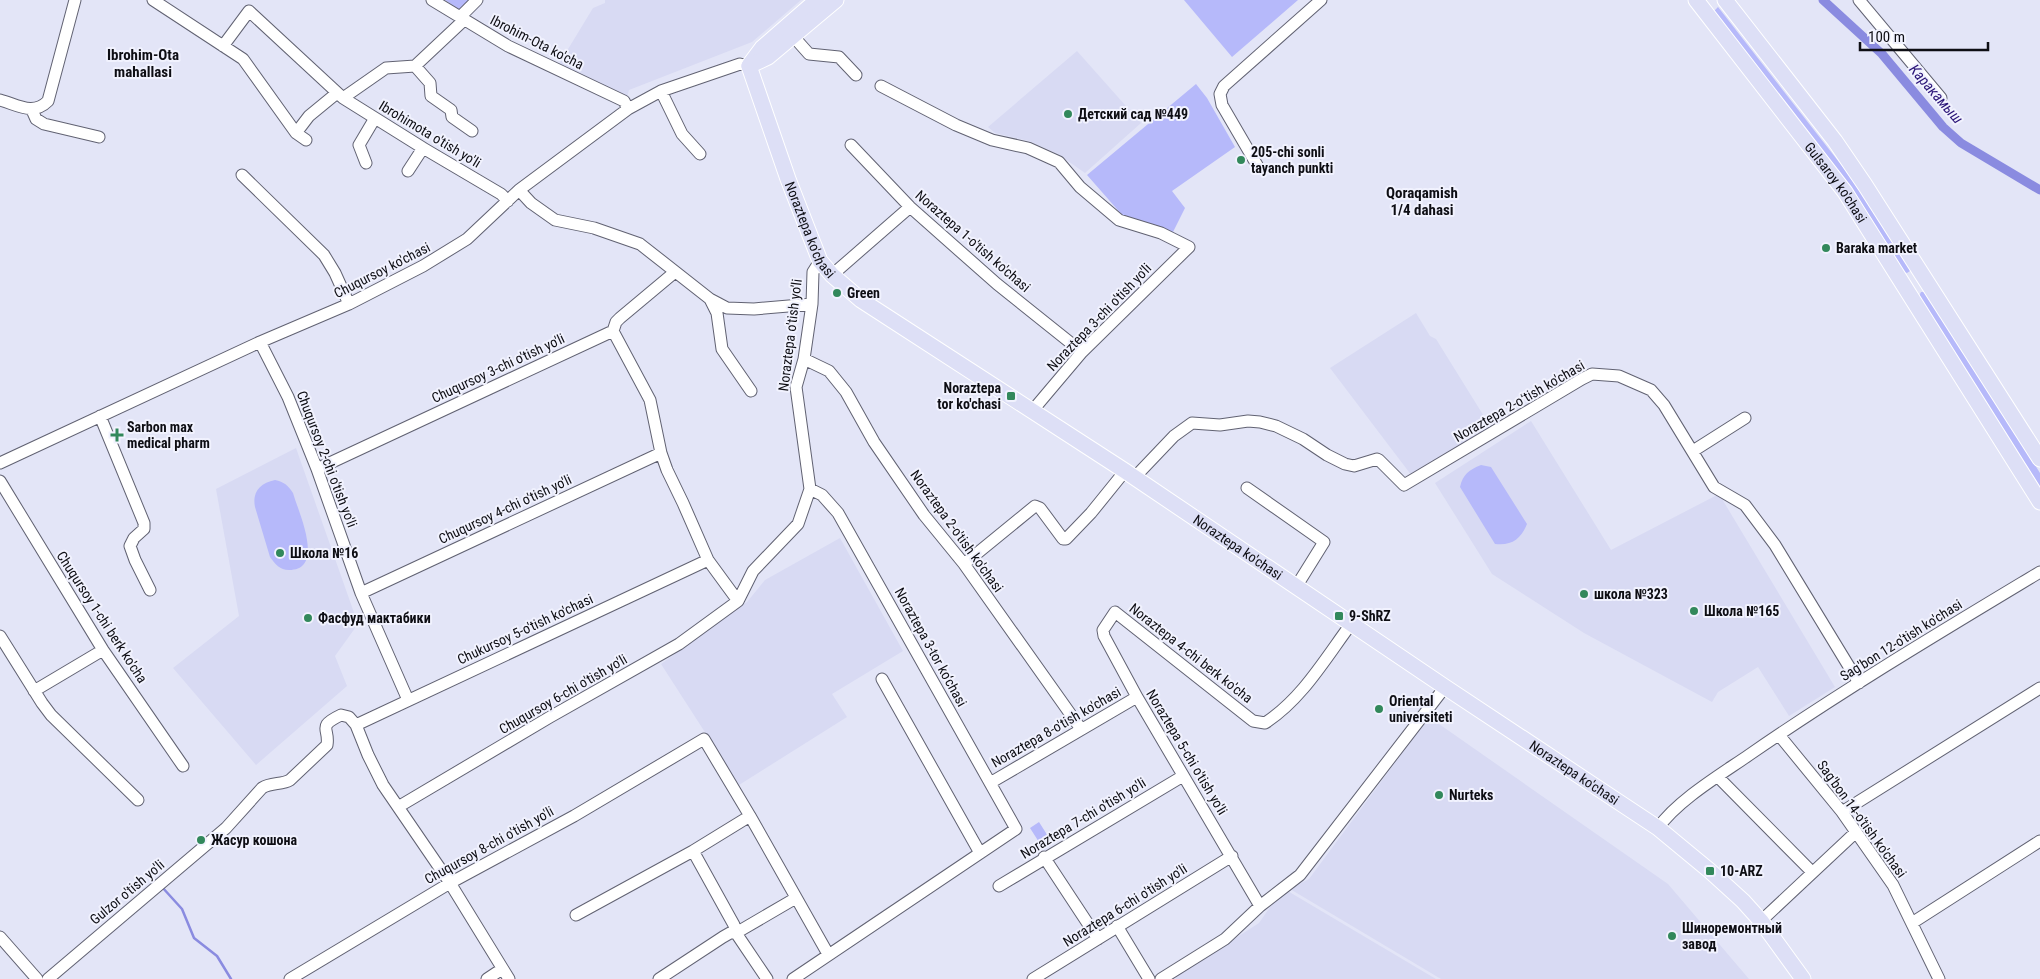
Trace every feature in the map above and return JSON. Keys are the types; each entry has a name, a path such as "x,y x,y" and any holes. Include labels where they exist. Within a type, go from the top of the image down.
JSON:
{"main road":[{"path":"749,66 762,48 817,0"},
{"path":"749,66 768,57 836,0"},
{"name":"Gulsaroy ko'chasi","path":"1725,0 1835,141 1924,276 2040,459"},
{"name":"Gulsaroy ko'chasi","path":"1701,2 1836,179 1906,287 2040,502"},
{"name":"Noraztepa ko'chasi","path":"749,66 788,179 820,261 832,275 861,300 1130,474 1445,688 1658,828 1730,888 1761,921 1803,979"},
{"path":"1906,287 1924,276"}],"street":[{"path":"0,100 32,110 41,108 50,99 75,0"},
{"path":"152,0 244,59 296,133 306,140"},
{"name":"Ibrohim-Ota ko'cha","path":"432,0 508,46 624,101 628,109"},
{"path":"296,133 309,116 386,68 415,66 462,19 477,0"},
{"path":"1257,165 1223,108 1220,100 1221,91 1224,86 1321,0"},
{"path":"1860,0 1941,98"},
{"name":"Ibrohimota o'tish yo'li","path":"223,46 249,11 340,95 423,148 501,194 508,201"},
{"path":"794,36 809,54 839,57 856,75"},
{"name":"Chuqursoy ko'chasi","path":"0,463 260,342 349,304 449,251 473,234 519,190 628,109 661,91 740,64 749,66"},
{"path":"415,66 430,83 431,96 451,110 452,117 472,131"},
{"name":"Noraztepa 3-chi o'tish yo'li","path":"882,86 956,125 992,140 1028,148 1059,162 1080,187 1119,220 1161,233 1189,247 1082,352 1033,410"},
{"path":"661,91 682,134 700,154"},
{"path":"32,110 36,120 41,123 98,138"},
{"path":"366,163 359,145 375,118"},
{"name":"Noraztepa 1-o'tish ko'chasi","path":"851,145 910,207 997,284 1082,352"},
{"path":"408,171 423,148"},
{"path":"242,175 324,255 335,273 349,304"},
{"path":"519,190 531,203 555,220 594,228 640,244 710,299 727,308 754,309 812,304"},
{"path":"832,275 910,207"},
{"name":"Noraztepa o'tish yo'li","path":"738,601 753,571 798,524 810,489 796,387 804,359 812,304 813,272 820,261"},
{"name":"Chuqursoy 3-chi o'tish yo'li","path":"317,469 613,331 616,322 620,318 675,272"},
{"path":"710,299 717,313 722,349 751,391"},
{"path":"613,331 650,400 666,470 708,560 738,601"},
{"name":"Chuqursoy 2-chi o'tish yo'li","path":"260,342 288,397 317,469 362,593 408,700"},
{"name":"Noraztepa 2-o'tish ko'chasi","path":"804,359 829,371 846,392 882,454 924,515 964,564 1082,729"},
{"name":"Noraztepa 2-oʻtish ko'chasi","path":"1130,474 1192,423 1220,426 1248,421 1276,426 1303,438 1327,455 1345,464 1354,466 1377,459 1404,485 1592,374 1619,376 1651,390 1664,405 1714,487 1745,505 1775,545 1859,683"},
{"path":"100,416 144,523 144,529 134,538 130,546 150,590"},
{"path":"1693,451 1745,418"},
{"name":"Chuqursoy 4-chi o'tish yo'li","path":"362,593 661,453"},
{"path":"964,564 1035,506 1040,508 1062,539 1066,539 1130,474"},
{"name":"Chuqursoy 1-chi berk ko'cha","path":"0,481 103,650 183,766"},
{"path":"1247,488 1324,542 1296,587"},
{"name":"Noraztepa 3-tor ko‘chasi","path":"810,489 822,495 838,513 1016,829 980,853"},
{"name":"Chukursoy 5-o'tish ko'chasi","path":"356,725 708,560"},
{"name":"Sag'bon 12-o'tish ko'chasi","path":"1658,828 1674,809 1779,735 1859,683 2040,572"},
{"name":"Chuqursoy 6-chi o'tish yo'li","path":"398,807 678,644 738,601"},
{"name":"Noraztepa 4-chi berk ko'cha","path":"1115,612 1253,721 1265,723 1282,712 1296,699 1350,624"},
{"name":"Noraztepa 5-chi o'tish yo'li","path":"1115,612 1103,633 1137,697 1260,906"},
{"path":"0,636 51,715 138,800"},
{"path":"34,691 103,650"},
{"path":"793,979 980,853 882,679"},
{"path":"1161,979 1226,939 1260,906 1300,875 1445,688"},
{"path":"1842,812 2040,688"},
{"name":"Noraztepa 8-o'tish ko'chasi","path":"990,783 1137,697"},
{"name":"Gulzor o'tish yo'li","path":"48,979 226,828 262,788 290,780 327,745 324,729 331,721 341,715 356,725"},
{"path":"356,725 372,762 398,807 450,883 506,974 486,979"},
{"name":"Sag'bon 14-o'tish ko'chasi","path":"1779,735 1842,812 1893,885 1939,979"},
{"name":"Chuqursoy 8-chi o'tish yo'li","path":"290,979 450,883 574,816 704,739 750,816"},
{"name":"Noraztepa 7-chi o'tish yo'li","path":"999,886 1044,857 1059,850 1183,776"},
{"path":"1718,777 1812,872"},
{"path":"576,915 692,851 750,816 828,954"},
{"path":"1761,921 1856,832"},
{"path":"1912,923 2040,841"},
{"path":"692,851 734,926 736,933 767,979"},
{"name":"Noraztepa 6-chi o'tish yo'li","path":"1034,979 1232,856"},
{"path":"1044,857 1098,939"},
{"path":"660,979 723,937 730,933 736,933 796,898"},
{"path":"1117,926 1149,979"},
{"path":"0,936 37,979"}],"shaded area":[{"path":"445,0 469,0 460,10"},
{"path":"605,0 801,0 752,42 629,90 627,97 559,64 593,8 605,3"},
{"path":"1184,0 1298,0 1232,57"},
{"path":"1718,7 1853,180 1910,268 1910,271 1904,272 1713,12"},
{"name":"Детский сад №449","path":"1077,51 1141,123 1085,173 1058,154 1029,141 995,133 988,127"},
{"path":"1196,84 1207,98 1235,147 1172,191 1185,208 1173,232 1123,216 1087,175"},
{"path":"1921,292 1926,292 2040,473 2040,487 1919,296"},
{"path":"1416,313 1430,336 1436,339 1490,426 1412,476 1330,368"},
{"path":"1531,421 1611,550 1719,494 1835,687 1789,716 1758,667 1718,692 1712,702 1584,633 1492,574 1435,483"},
{"name":"Школа №16","path":"296,448 358,624 335,656 347,686 256,765 173,668 239,616 216,489"},
{"path":"1481,465 1491,467 1527,524 1522,534 1511,543 1495,544 1460,487 1467,473"},
{"path":"275,480 286,484 293,493 307,538 308,550 306,560 300,567 289,570 278,566 270,557 254,502 258,489 265,483"},
{"path":"840,538 903,651 832,694 847,717 739,785 661,664 747,602 765,580"},
{"path":"1429,717 1668,884 1749,979 1441,979 1290,889 1309,879"},
{"path":"1039,822 1053,844 1044,850 1030,828"},
{"path":"1286,890 1436,979 1176,979 1175,977 1259,923 1275,900"}],"waterway":[{"name":"Каракамыш","path":"1823,0 1882,54 1943,127 1961,143 2040,190"},
{"path":"162,887 182,909 194,938 217,956 231,979"}],"place":[{"name":"Детский сад №449","path":"1068,114"},
{"name":"205-chi sonli tayanch punkti","path":"1241,160"},
{"name":"Baraka market","path":"1826,248"},
{"name":"Green","path":"837,293"},
{"name":"Noraztepa tor ko'chasi","path":"1011,396"},
{"name":"Sarbon max medical pharm","path":"117,435"},
{"name":"Школа №16","path":"280,553"},
{"name":"школа №323","path":"1584,594"},
{"name":"Школа №165","path":"1694,611"},
{"name":"9-ShRZ","path":"1339,616"},
{"name":"Фасфуд мактабики","path":"308,618"},
{"name":"Oriental universiteti","path":"1379,709"},
{"name":"Nurteks","path":"1439,795"},
{"name":"Жасур кошона","path":"201,840"},
{"name":"10-ARZ","path":"1710,871"},
{"name":"Шиноремонтный завод","path":"1672,936"}],"district":[{"name":"Ibrohim-Ota mahallasi","path":"143,64"},
{"name":"Qoraqamish 1/4 dahasi","path":"1422,202"}]}
